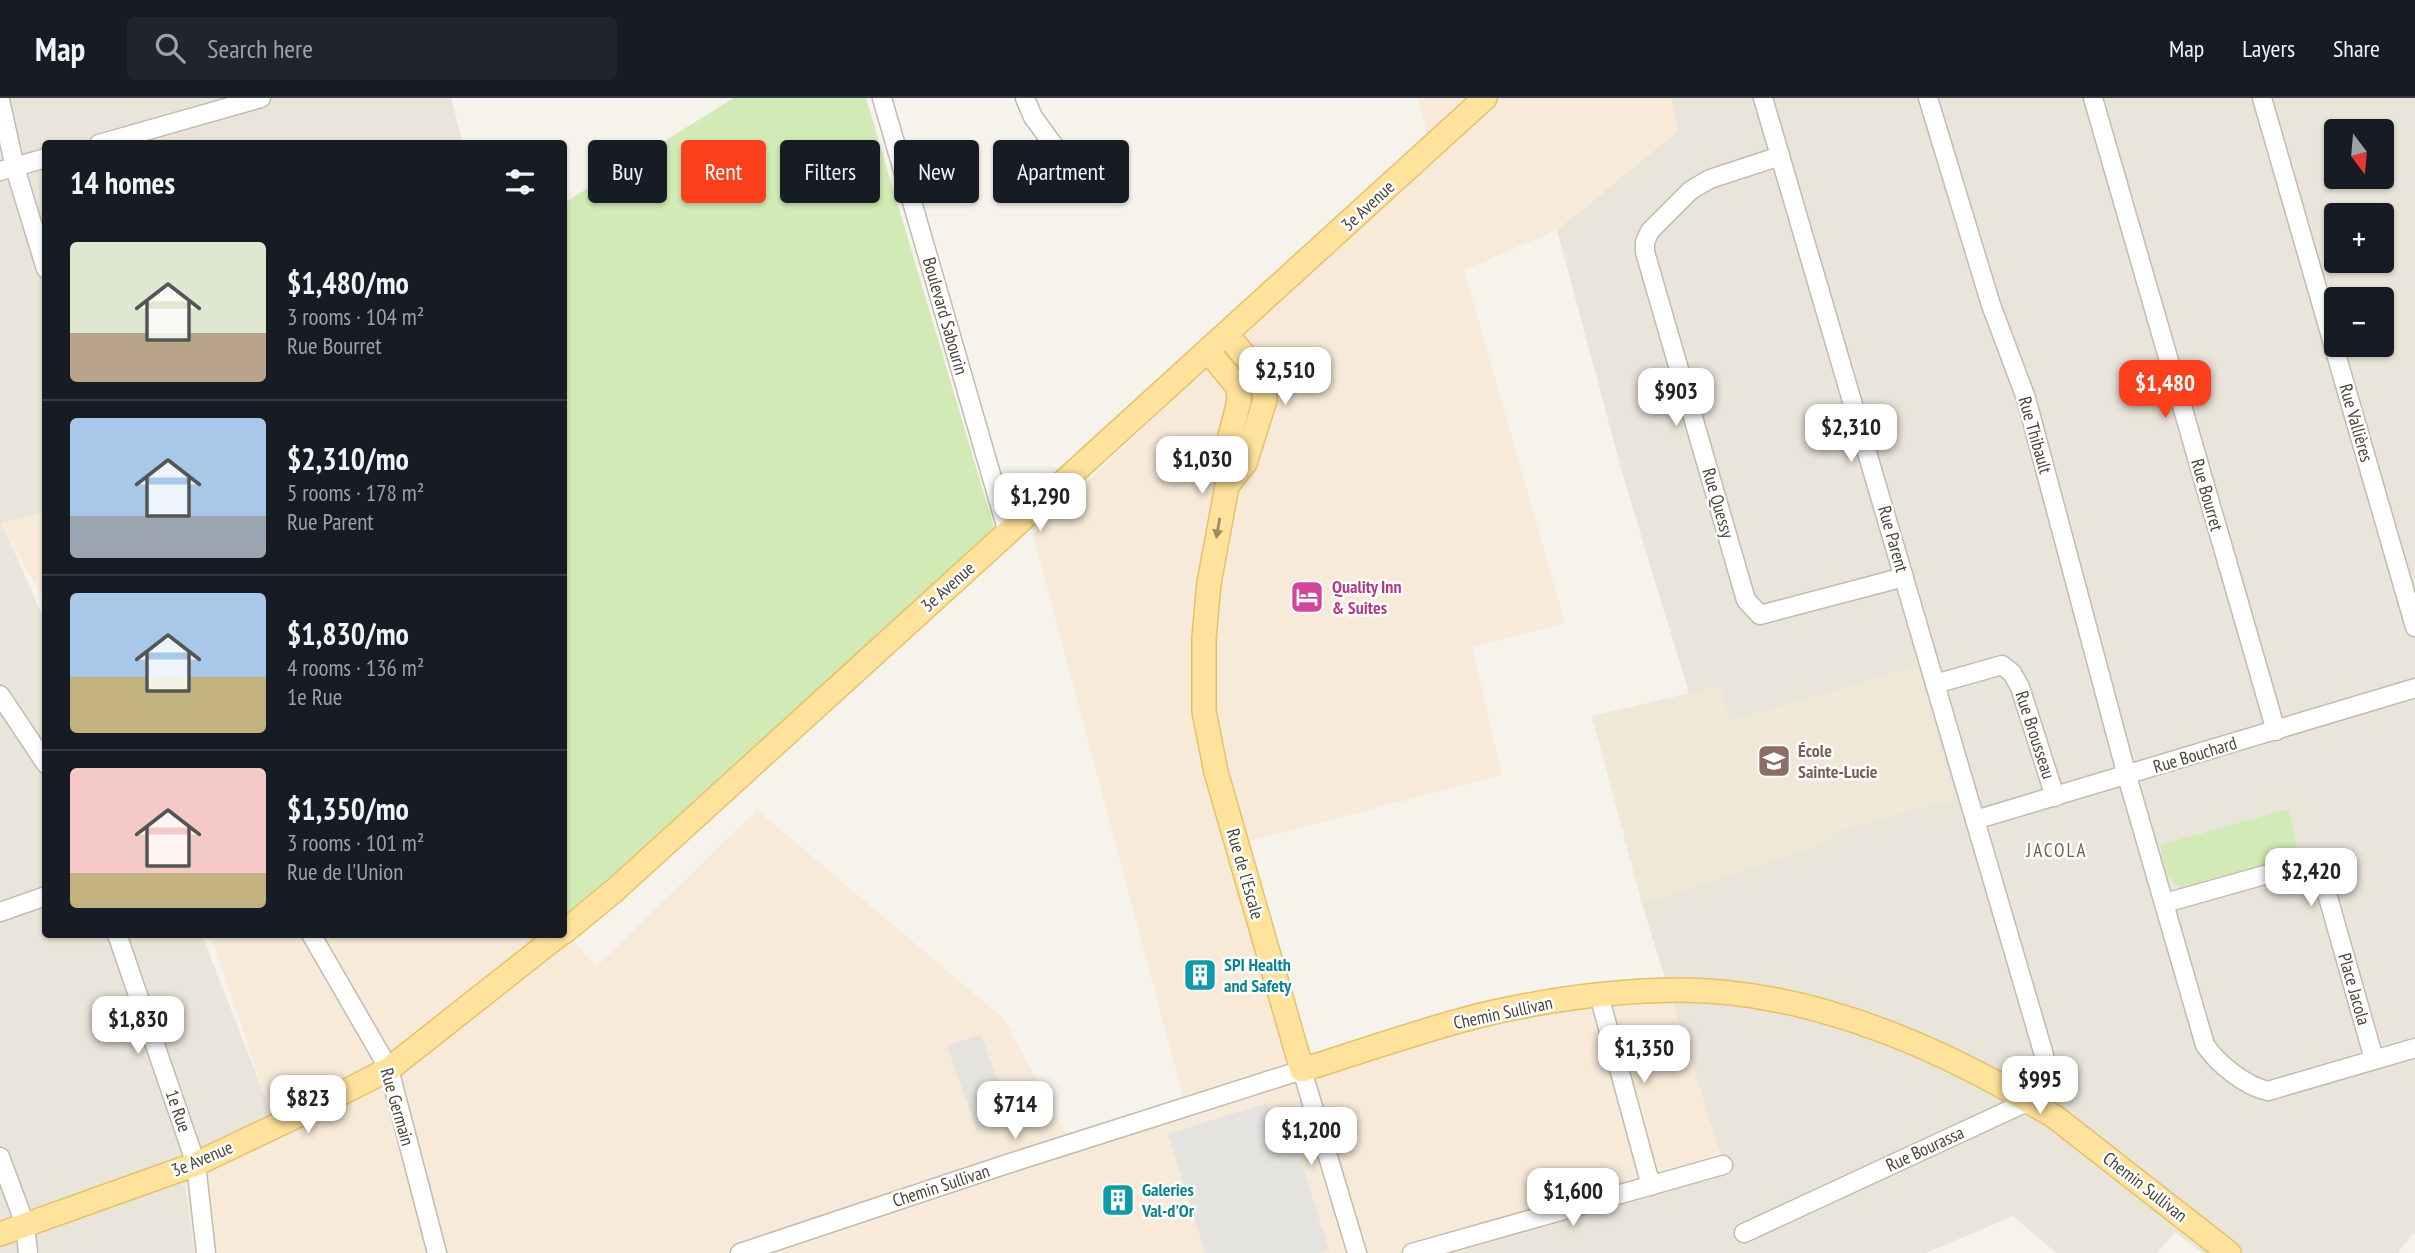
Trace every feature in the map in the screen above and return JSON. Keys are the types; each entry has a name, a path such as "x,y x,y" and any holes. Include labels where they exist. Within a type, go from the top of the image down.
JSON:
{"main road":[{"name":"3e Avenue","path":"567,929 615,890 1485,98"},
{"name":"Rue de l'Escale","path":"1227,335 1255,368 1263,382 1265,400 1245,463 1227,486"},
{"name":"Rue de l'Escale","path":"1208,351 1238,387 1237,411 1225,456 1227,486 1209,583 1204,638 1204,710 1216,772 1302,1070"},
{"name":"3e Avenue","path":"0,1234 196,1164 388,1069 556,938"},
{"name":"Chemin Sullivan","path":"1302,1070 1489,1013 1599,995 1685,990 1787,1002 1857,1022 1980,1073 2055,1116 2229,1253"}],"street":[{"path":"113,140 261,98"},
{"name":"Boulevard Sabourin","path":"882,98 1008,534"},
{"path":"1025,98 1033,117 1050,140"},
{"name":"Rue Parent","path":"1763,98 1975,820"},
{"name":"Rue Thibault","path":"1928,98 1991,305 2026,398 2127,776"},
{"name":"Rue Bourret","path":"2093,98 2276,731"},
{"name":"Rue Vallières","path":"2262,98 2415,627"},
{"path":"0,100 7,169 42,260"},
{"name":"Rue Quessy","path":"1780,156 1710,179 1691,190 1650,231 1645,252 1746,600 1760,615 1904,577"},
{"path":"7,169 42,159"},
{"name":"Rue Brousseau","path":"1935,684 2002,665 2012,673 2020,687 2054,797"},
{"name":"Rue Bouchard","path":"1975,820 2415,688"},
{"path":"0,695 42,758"},
{"path":"2127,776 2205,1045 2213,1057 2256,1088 2269,1091 2415,1048"},
{"path":"1975,820 2044,1055 2044,1071 2029,1101"},
{"name":"Place Jacola","path":"2165,902 2301,865 2313,867 2322,876 2374,1059"},
{"path":"0,912 42,897"},
{"name":"1e Rue","path":"118,938 196,1164 206,1253"},
{"name":"Rue Germain","path":"313,938 388,1069 437,1253"},
{"path":"1599,995 1651,1186"},
{"name":"Chemin Sullivan","path":"749,1252 994,1168 1302,1070"},
{"name":"Rue de l'Escale","path":"1302,1070 1357,1253"},
{"name":"Rue Bourassa","path":"1744,1233 2029,1101"},
{"path":"0,1157 25,1224 28,1253"},
{"path":"1412,1253 1723,1165"}],"shaded area":[{"path":"0,98 451,98 462,140 42,140 42,513 2,523 42,615 42,938 203,938 273,1117 182,1160 194,1253 0,1253"},
{"path":"1418,98 1671,98 1678,131 1557,230 1464,270 1565,623 1472,647 1502,775 1231,846 1297,1076 1578,999 1670,994 1727,1174 1454,1253 194,1253 182,1160 272,1117 212,938 567,938 567,933 596,967 757,810 1004,1019 1076,1153 1188,1115 1033,534 1432,151"},
{"path":"1671,98 2415,98 2415,1234 2413,1233 2398,1253 2203,1253 2175,1232 2157,1253 2056,1253 2013,1216 1926,1253 1454,1253 1726,1174 1642,904 1827,842 1831,833 1931,804 1954,801 1730,721 1699,726 1624,479 1557,230 1678,131"},
{"path":"42,513 42,597 1,523"},
{"name":"École Sainte-Lucie","path":"1918,666 1955,801 1930,804 1831,833 1827,842 1642,904 1592,716 1720,686 1730,721"},
{"path":"981,1034 1011,1120 977,1131 947,1046"},
{"path":"1267,1103 1271,1113 1285,1109 1329,1250 1319,1253 1205,1253 1168,1134"}],"green space":[{"path":"734,98 866,98 879,140 780,140 780,203 880,203 880,145 894,192 894,203 897,203 995,531 567,917 567,201 588,188 588,203 667,203 666,140"},
{"path":"2289,809 2298,855 2181,887 2168,875 2160,845"}],"place":[{"name":"Quality Inn & Suites","path":"1307,597"},
{"name":"École Sainte-Lucie","path":"1774,761"},
{"name":"SPI Health and Safety","path":"1200,975"},
{"name":"Galeries Val-d'Or","path":"1118,1200"}],"district":[{"name":"JACOLA","path":"2057,850"}]}
